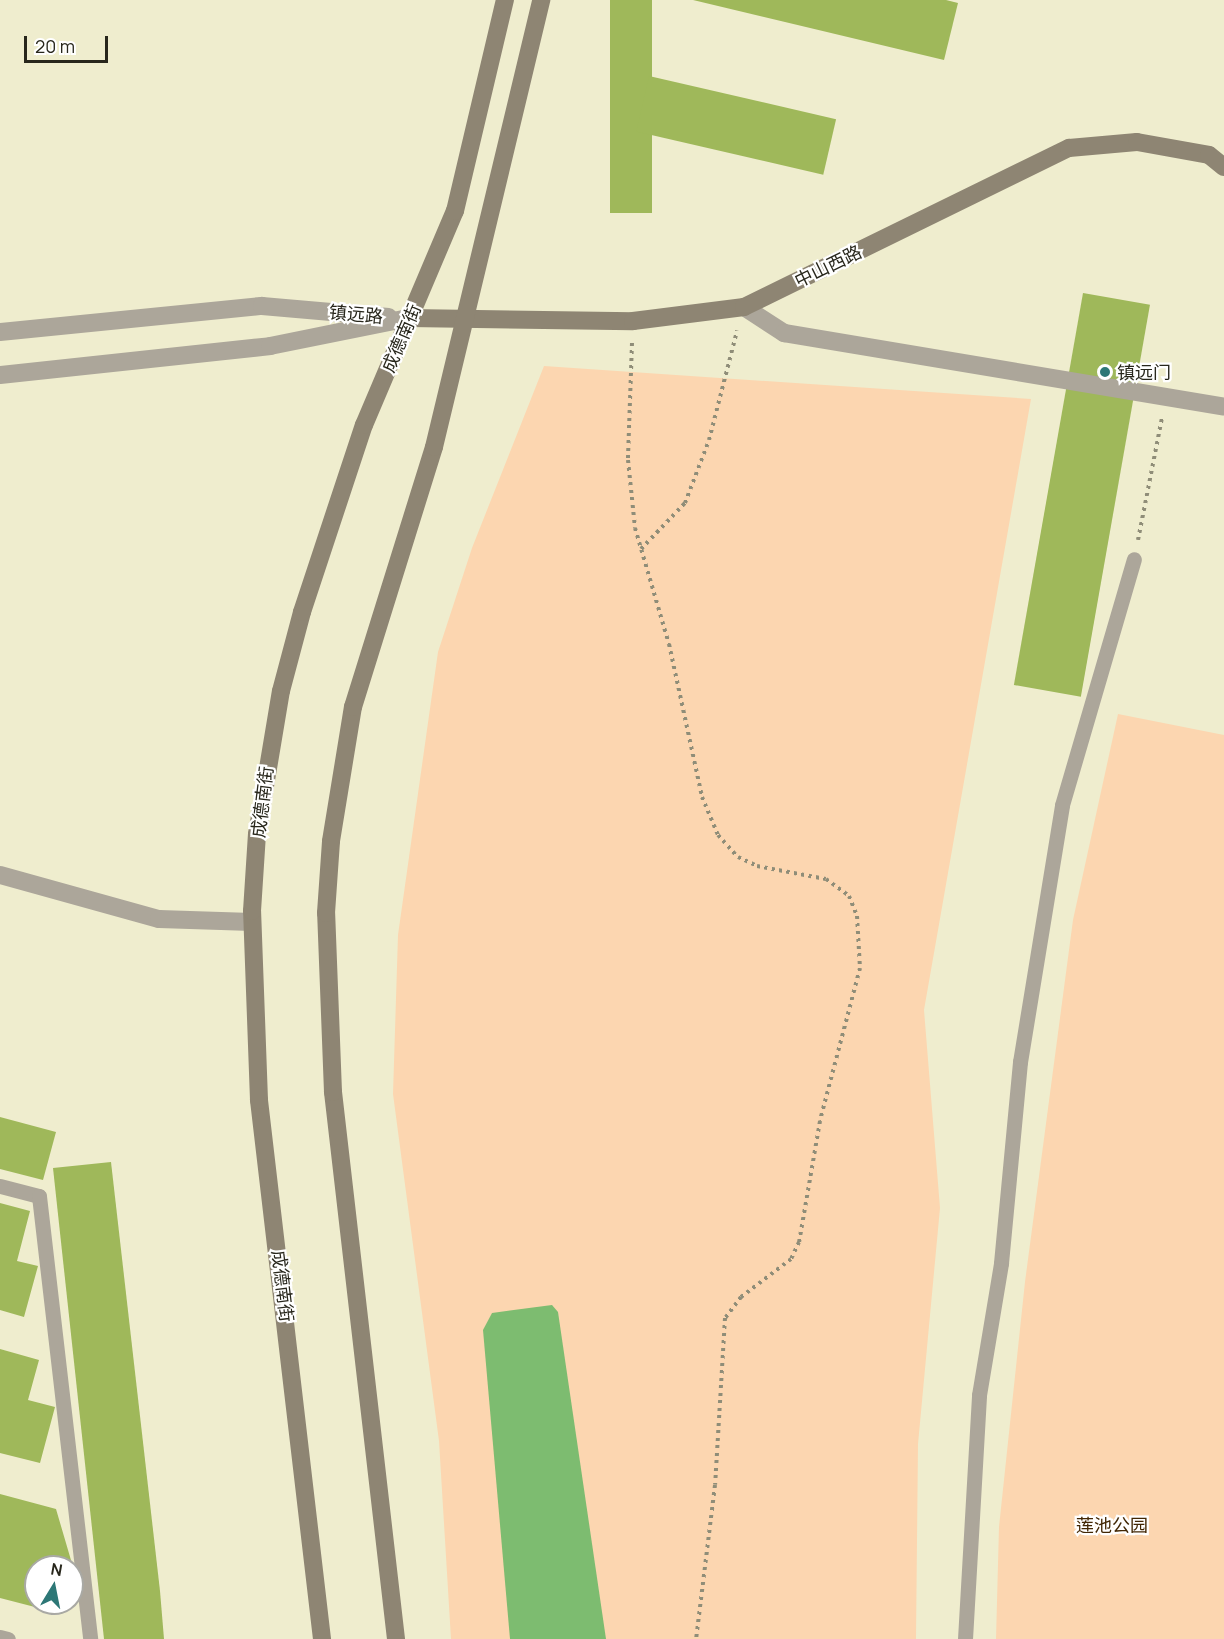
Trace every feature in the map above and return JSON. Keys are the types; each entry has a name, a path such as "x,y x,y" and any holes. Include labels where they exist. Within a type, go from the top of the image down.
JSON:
{"main road":[{"name":"成德南街","path":"322,1639 259,1100 252,922 257,834 281,691 364,424 455,211 505,0"},
{"path":"396,1639 333,1092 326,913 331,841 353,707 434,447 541,0"},
{"name":"中山西路","path":"409,318 464,321 633,321 744,307 1069,148 1137,142 1209,155 1224,167"}],"street":[{"name":"镇远路","path":"0,332 262,306 409,318"},
{"path":"744,307 784,333 1224,407"},
{"name":"镇远路","path":"0,375 270,346 409,318"},
{"path":"0,874 159,919 252,922"}],"lane":[{"path":"965,1639 979,1395 1001,1263 1020,1062 1062,805 1134,559"},
{"path":"0,1186 39,1196 90,1639"},
{"path":"0,1637 8,1639"}],"path":[{"path":"641,549 685,503 709,440 744,307"},
{"path":"633,321 628,460 641,549 669,644 702,797 718,835 738,857 757,866 826,879 849,896 857,916 860,968 820,1121 799,1242 791,1259 741,1297 725,1318 715,1485 696,1639"},
{"path":"1134,559 1166,398"}],"green space":[{"path":"544,366 1031,399 924,1010 940,1208 918,1444 916,1639 451,1639 439,1441 393,1094 398,935 438,652 472,548"},
{"name":"莲池公园","path":"1118,714 1224,735 1224,1639 996,1639 999,1527 1025,1282 1073,920"}],"shaded area":[{"path":"552,1305 558,1312 606,1639 510,1639 483,1330 492,1313"}],"building":[{"path":"610,0 652,0 652,213 610,213"},
{"path":"693,0 946,0 958,3 944,60"},
{"path":"649,76 836,119 823,175 636,132"},
{"path":"1083,293 1150,305 1081,697 1014,685"},
{"path":"0,1117 56,1132 43,1180 0,1169"},
{"path":"111,1162 164,1639 104,1639 53,1168"},
{"path":"0,1203 30,1211 17,1261 38,1266 24,1317 0,1310"},
{"path":"0,1349 39,1360 28,1400 55,1407 40,1463 0,1453"},
{"path":"0,1494 56,1509 69,1555 24,1555 24,1604 0,1598"}],"place":[{"name":"镇远门","path":"1105,372"}]}
